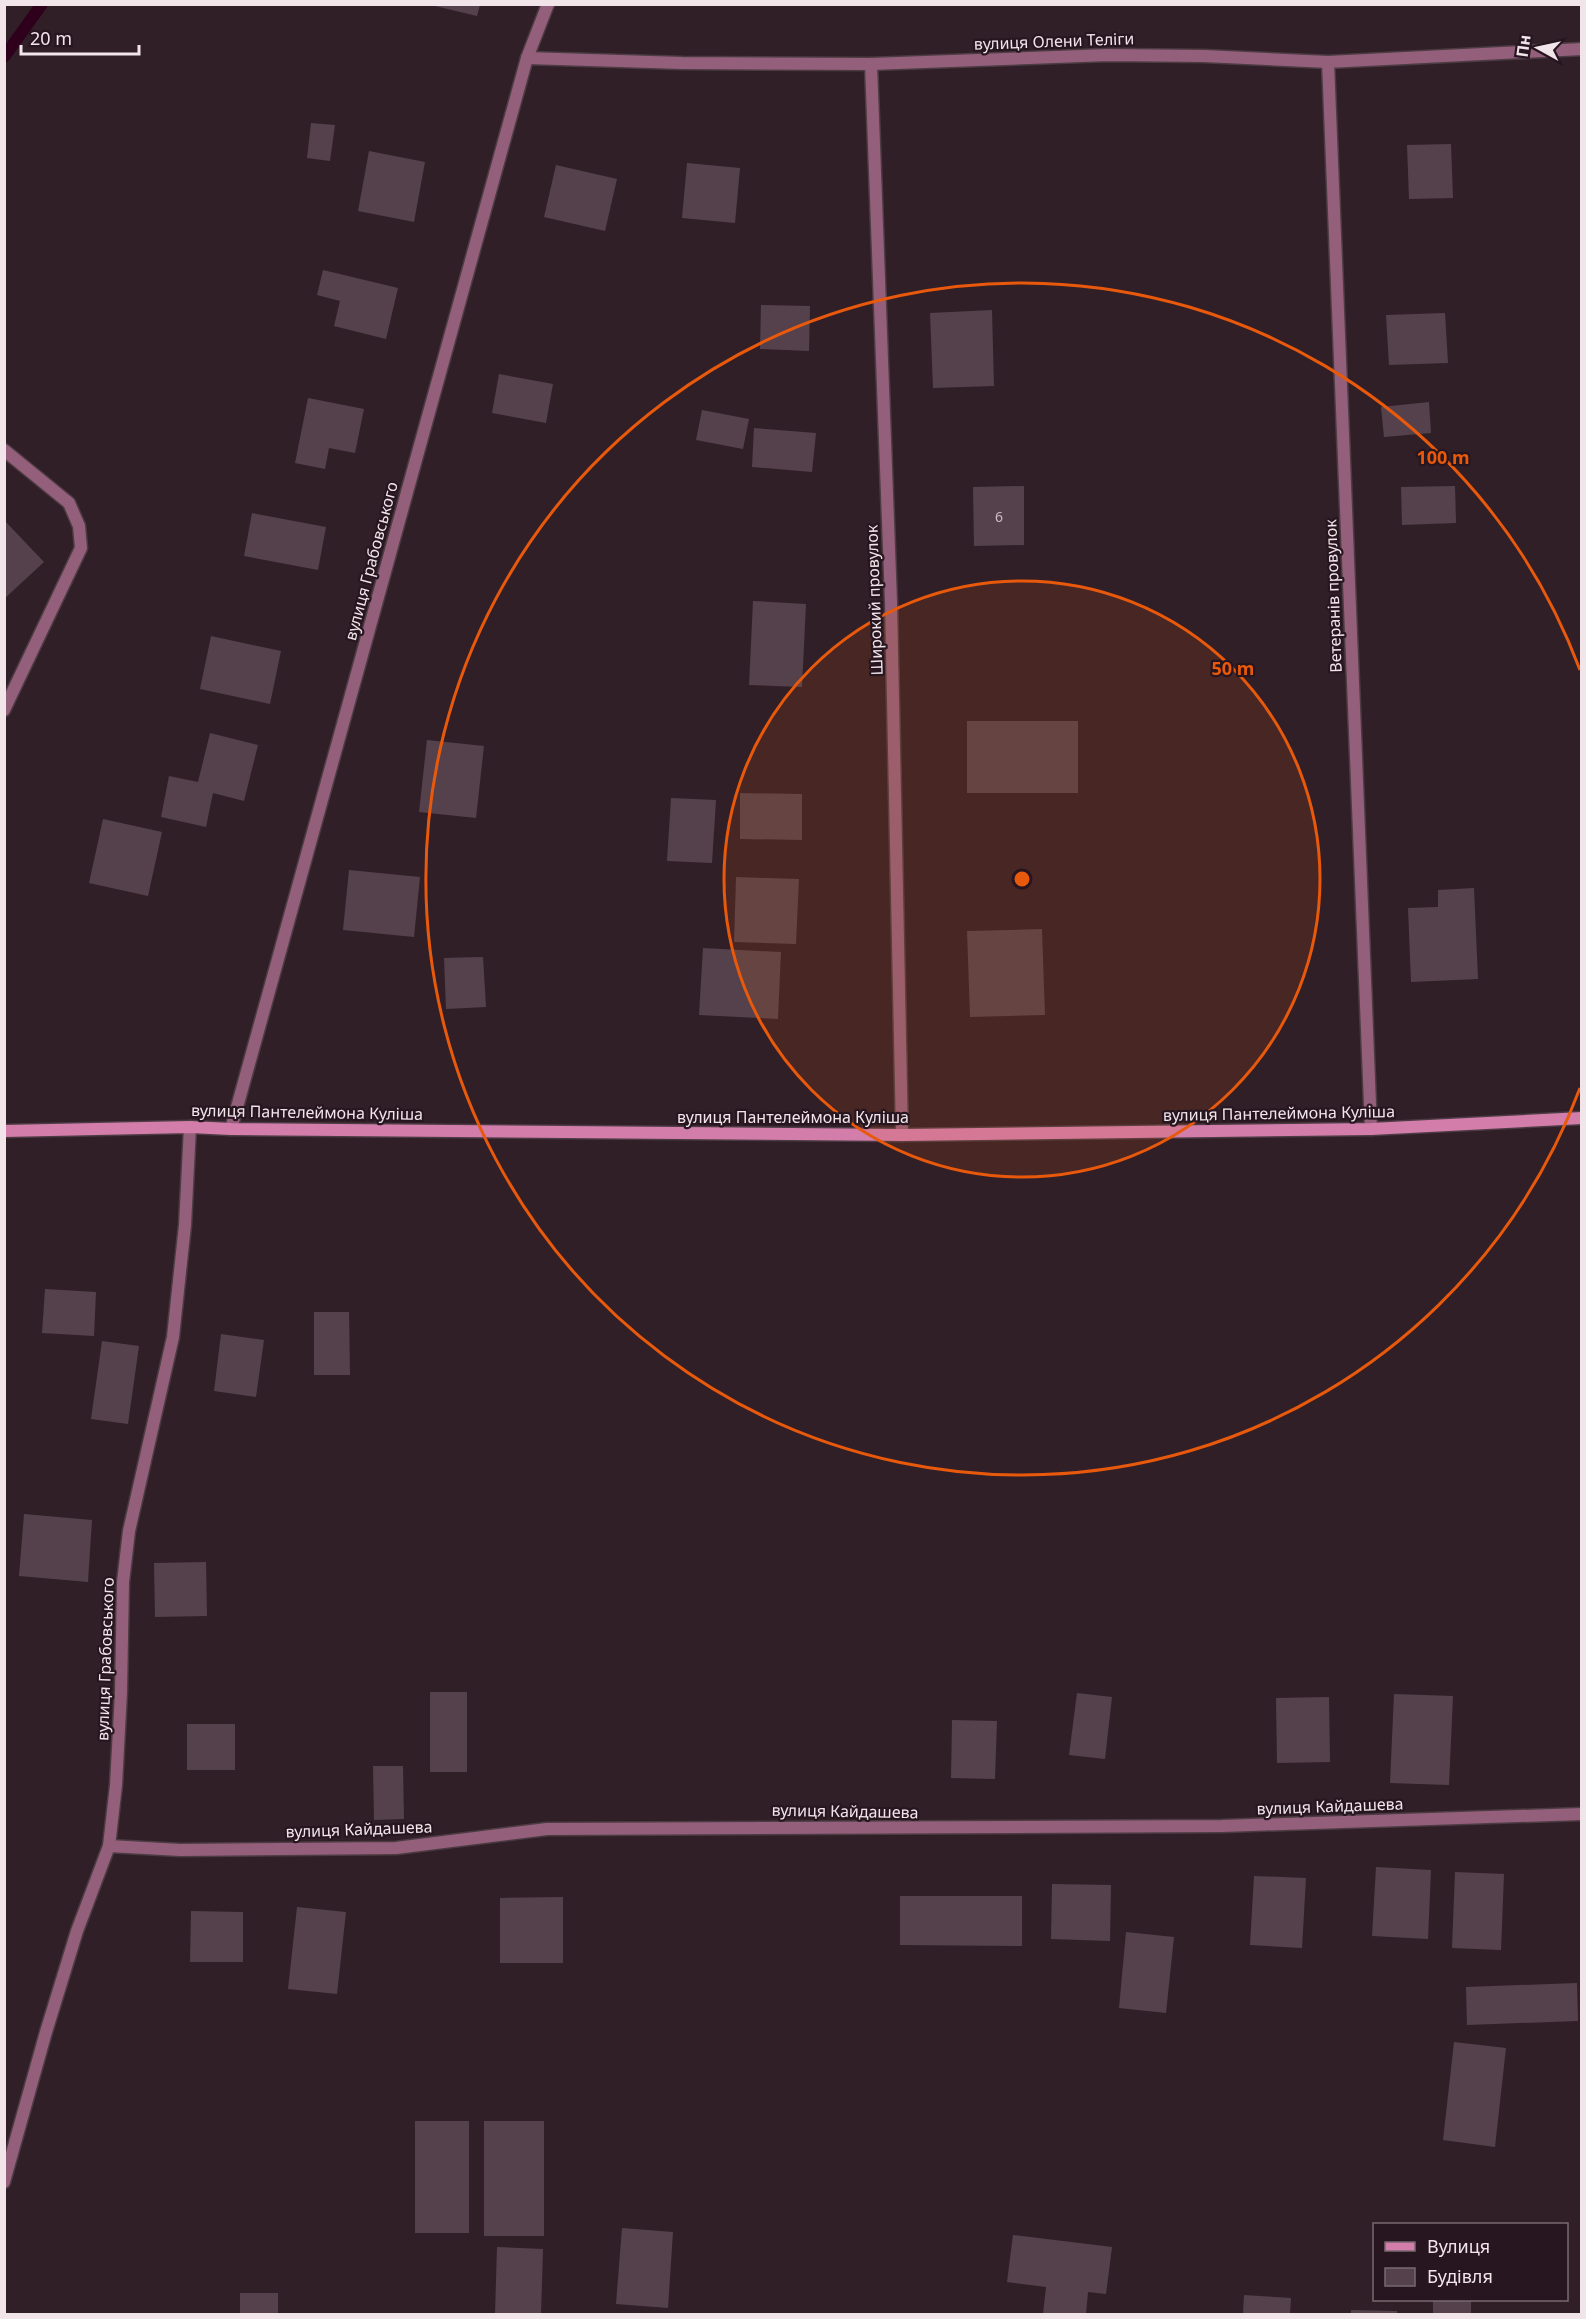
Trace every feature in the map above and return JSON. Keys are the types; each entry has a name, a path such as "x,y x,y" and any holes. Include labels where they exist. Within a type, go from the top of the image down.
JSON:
{"street":[{"name":"вулиця Грабовського","path":"231,1129 527,58 548,4"},
{"name":"вулиця Олени Теліги","path":"527,58 682,63 871,64 1108,54 1328,62 1581,49"},
{"name":"Ветеранів провулок","path":"1328,62 1371,1129"},
{"name":"Широкий провулок","path":"871,64 891,602 902,1135"},
{"path":"4,450 69,503 79,525 81,548 4,711"},
{"name":"вулиця Пантелеймона Куліша","path":"4,1131 190,1126 231,1129 902,1135 1371,1129 1581,1119"},
{"name":"вулиця Грабовського","path":"4,2182 77,1932 109,1846 117,1762 123,1582 129,1532 173,1337 185,1225 190,1126"},
{"name":"вулиця Кайдашева","path":"109,1846 180,1851 396,1848 547,1829 1222,1826 1581,1814"}],"building":[{"path":"431,5 480,5 477,16"},
{"path":"311,123 335,125 330,161 307,158"},
{"path":"1451,144 1453,198 1409,199 1407,145"},
{"path":"369,151 425,162 414,222 358,211"},
{"path":"687,163 740,168 735,223 682,218"},
{"path":"556,165 617,179 605,231 544,217"},
{"path":"323,270 398,288 386,339 334,326 340,301 317,295"},
{"path":"761,305 810,306 809,351 760,349"},
{"path":"992,310 994,386 933,388 930,313"},
{"path":"1445,313 1448,363 1389,365 1386,315"},
{"path":"499,374 553,384 546,423 492,413"},
{"path":"308,398 364,409 355,453 329,448 325,469 295,463"},
{"path":"1429,402 1431,433 1384,437 1381,407"},
{"path":"702,410 749,419 743,449 696,440"},
{"path":"754,428 816,433 812,472 752,467"},
{"path":"1024,486 1024,545 974,546 973,487"},
{"path":"1455,486 1456,523 1402,525 1401,487"},
{"path":"252,513 326,527 318,570 244,556"},
{"path":"4,520 44,562 4,599"},
{"path":"753,601 806,604 802,687 749,685"},
{"path":"211,636 281,651 270,704 200,689"},
{"path":"967,721 1078,721 1078,793 967,793"},
{"path":"210,733 258,745 244,801 213,793 206,827 161,817 169,776 198,782"},
{"path":"427,740 484,746 476,818 419,812"},
{"path":"740,793 802,794 802,840 740,839"},
{"path":"671,798 716,800 712,863 667,861"},
{"path":"103,819 162,832 148,896 89,883"},
{"path":"349,870 420,877 414,937 343,930"},
{"path":"736,877 799,879 796,944 734,942"},
{"path":"1474,888 1478,979 1411,982 1408,908 1438,907 1438,890"},
{"path":"1042,929 1045,1015 970,1017 967,931"},
{"path":"703,948 781,952 778,1019 699,1015"},
{"path":"483,957 486,1007 446,1009 444,958"},
{"path":"45,1289 96,1292 94,1336 42,1333"},
{"path":"314,1312 349,1312 350,1375 314,1375"},
{"path":"221,1334 264,1340 256,1397 214,1391"},
{"path":"102,1341 139,1346 128,1424 91,1419"},
{"path":"24,1514 92,1520 88,1582 19,1576"},
{"path":"206,1562 207,1616 155,1617 154,1563"},
{"path":"430,1692 467,1692 467,1772 430,1772"},
{"path":"1077,1693 1112,1697 1105,1759 1069,1755"},
{"path":"1394,1694 1453,1696 1449,1785 1390,1783"},
{"path":"1329,1697 1330,1762 1277,1763 1276,1698"},
{"path":"952,1720 997,1721 995,1779 951,1778"},
{"path":"187,1724 235,1724 235,1770 187,1770"},
{"path":"373,1766 403,1766 404,1819 374,1820"},
{"path":"1376,1867 1431,1870 1428,1939 1372,1936"},
{"path":"1455,1872 1504,1874 1501,1950 1452,1948"},
{"path":"1254,1876 1306,1878 1302,1948 1250,1945"},
{"path":"1052,1884 1111,1885 1110,1941 1051,1939"},
{"path":"900,1896 1022,1896 1022,1946 900,1945"},
{"path":"563,1897 563,1963 500,1963 500,1898"},
{"path":"297,1907 346,1912 337,1994 288,1989"},
{"path":"191,1911 243,1912 243,1962 190,1962"},
{"path":"1126,1932 1174,1937 1166,2013 1119,2008"},
{"path":"1577,1983 1578,2021 1467,2025 1466,1987"},
{"path":"1454,2042 1506,2048 1495,2147 1443,2140"},
{"path":"415,2121 469,2121 469,2233 415,2233"},
{"path":"484,2121 544,2121 544,2236 484,2236"},
{"path":"622,2228 673,2232 668,2308 616,2304"},
{"path":"1013,2235 1112,2247 1106,2294 1088,2292 1086,2314 1043,2314 1046,2287 1007,2282"},
{"path":"497,2247 543,2249 541,2314 495,2314"},
{"path":"240,2293 278,2293 278,2314 240,2314"},
{"path":"1244,2295 1291,2298 1290,2314 1243,2314"},
{"path":"1433,2301 1471,2301 1471,2314 1433,2314"},
{"path":"1351,2310 1397,2311 1397,2314 1351,2314"}],"waterway":[{"path":"4,57 42,4"}]}
